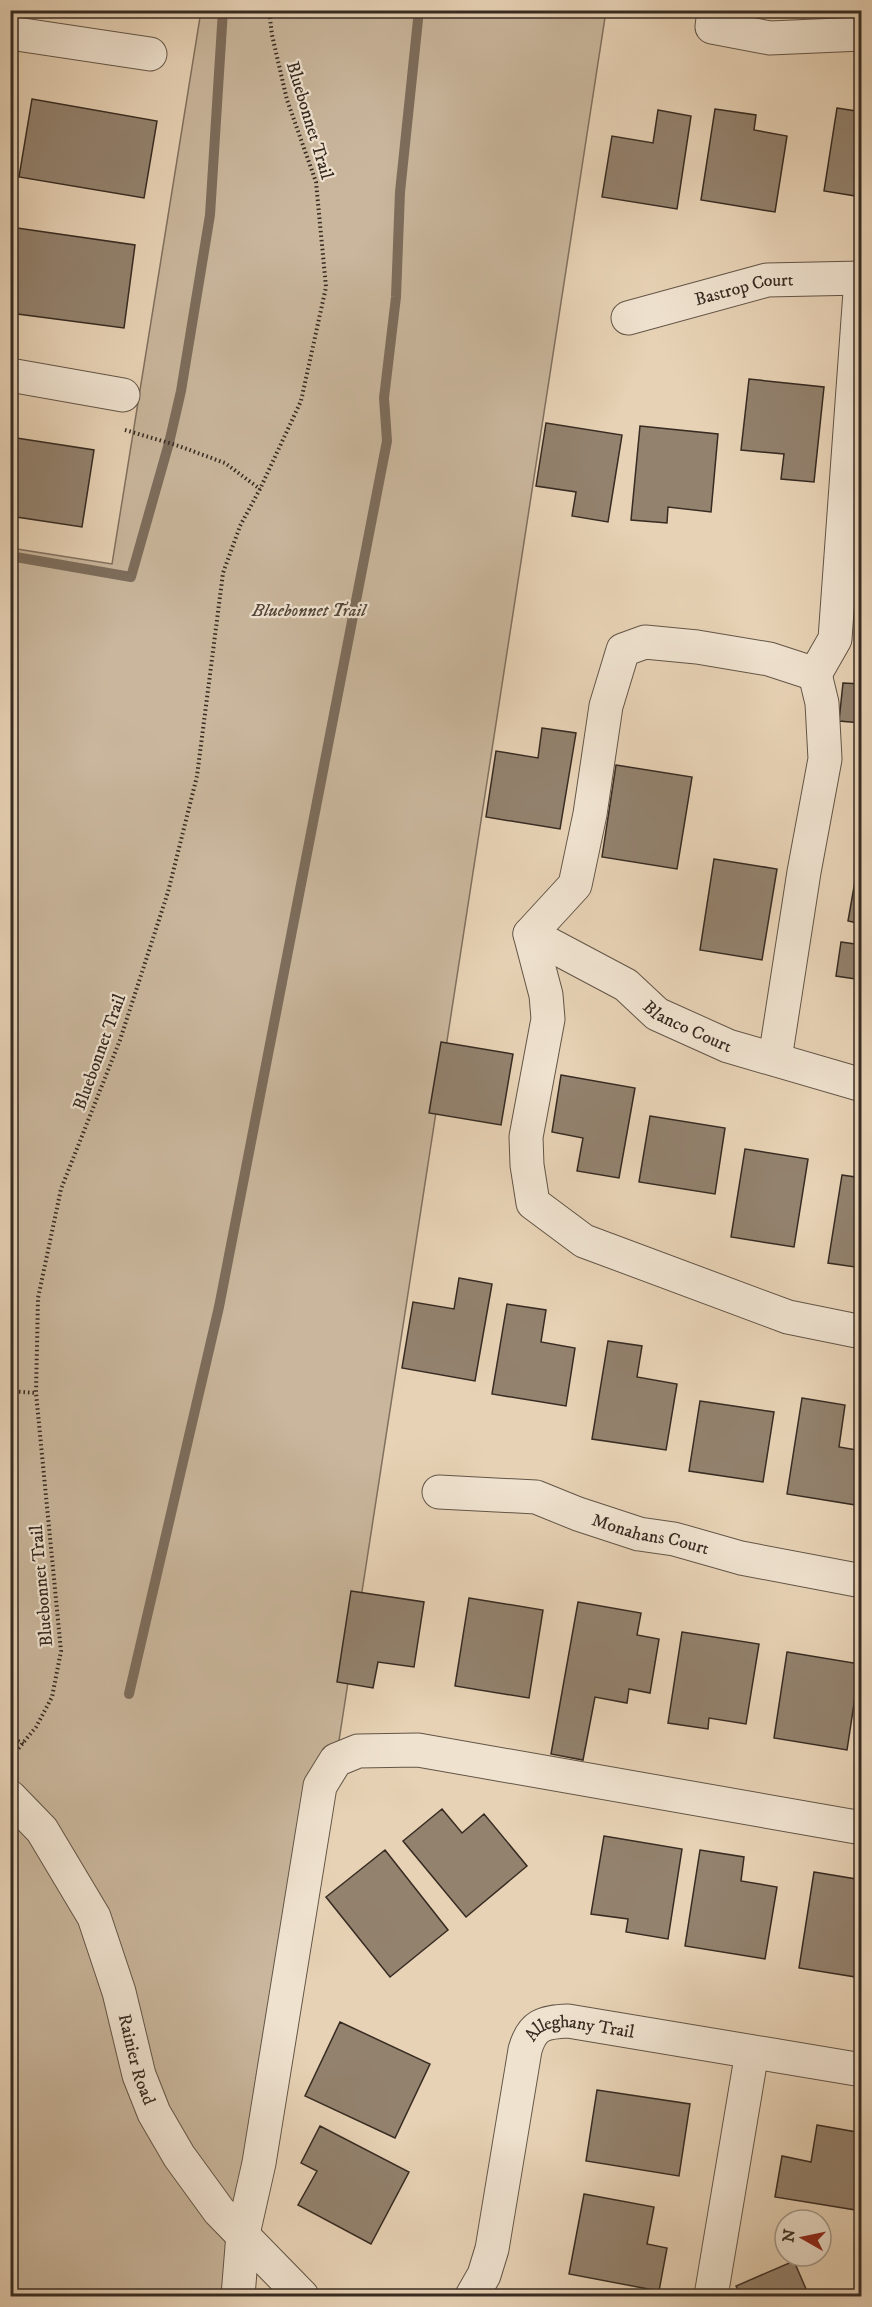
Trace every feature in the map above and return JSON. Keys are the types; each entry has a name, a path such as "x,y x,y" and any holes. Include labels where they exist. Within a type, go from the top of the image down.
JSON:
{"street":[{"path":"714,10 712,27 770,38 861,34"},
{"path":"10,33 150,54"},
{"path":"775,1059 802,883 825,759 822,703 815,674 835,639 861,278"},
{"name":"Bastrop Court","path":"628,318 767,280 861,278"},
{"path":"10,375 123,395"},
{"path":"815,674 769,659 697,647 645,642 622,650 606,706 590,814 575,885 530,934 546,995 548,1019 526,1137 527,1165 533,1203 584,1241 788,1317 861,1332"},
{"name":"Blanco Court","path":"530,934 626,985 657,1014 728,1046 861,1085"},
{"name":"Monahans Court","path":"439,1492 536,1497 578,1514 639,1534 674,1539 741,1558 861,1581"},
{"path":"238,2296 243,2234 259,2163 320,1786 336,1760 358,1751 418,1750 861,1828"},
{"name":"Rainier Road","path":"10,1797 42,1830 94,1917 119,1992 139,2075 154,2113 179,2156 219,2211 302,2296"},
{"name":"Alleghany Trail","path":"472,2296 484,2275 492,2249 525,2050 528,2038 538,2026 550,2022 568,2021 861,2070"},
{"path":"711,2296 752,2052"}],"path":[{"name":"Bluebonnet Trail","path":"10,1759 24,1744 52,1697 61,1651 36,1393 38,1298 61,1189 120,1040 168,892 197,776 223,573 240,526 302,401 326,287 316,182 287,100 272,35 270,10"},
{"path":"123,395 118,428 176,445 225,463 260,489"},
{"path":"10,1391 36,1393"},
{"path":"10,1737 24,1744"}],"green space":[{"name":"Bluebonnet Trail","path":"201,11 606,11 336,1760 250,2296 11,2296 10,548 112,564"}],"building":[{"path":"32,99 157,121 144,198 19,177"},
{"path":"837,108 862,112 862,197 824,191"},
{"path":"715,109 756,115 754,130 787,136 775,212 701,200"},
{"path":"658,110 691,116 677,209 602,197 612,136 653,143"},
{"path":"10,227 135,245 124,328 10,313"},
{"path":"749,379 824,387 814,482 781,479 784,454 741,450"},
{"path":"546,423 622,435 608,522 572,516 576,492 536,486"},
{"path":"640,426 718,434 711,512 668,507 667,523 631,520"},
{"path":"10,437 94,450 82,527 10,516"},
{"path":"843,683 862,684 862,723 839,721"},
{"path":"542,728 576,733 560,829 486,817 496,751 538,758"},
{"path":"616,765 692,777 677,869 602,857"},
{"path":"714,859 777,869 762,960 700,950"},
{"path":"855,881 862,882 862,924 848,921"},
{"path":"841,942 862,945 862,980 836,976"},
{"path":"441,1042 513,1054 501,1125 429,1113"},
{"path":"561,1075 635,1088 619,1178 577,1171 583,1138 552,1132"},
{"path":"650,1116 725,1128 715,1194 639,1182"},
{"path":"745,1149 808,1159 794,1247 731,1237"},
{"path":"842,1175 862,1178 862,1268 828,1263"},
{"path":"459,1278 492,1284 475,1381 402,1368 413,1302 454,1309"},
{"path":"507,1304 546,1310 541,1342 575,1348 566,1406 492,1394"},
{"path":"608,1341 642,1346 637,1377 677,1384 666,1450 592,1439"},
{"path":"802,1398 845,1405 839,1447 862,1451 862,1506 787,1494"},
{"path":"700,1401 774,1412 763,1482 689,1471"},
{"path":"351,1591 424,1602 414,1667 378,1662 373,1688 337,1682"},
{"path":"469,1598 543,1610 529,1698 455,1686"},
{"path":"578,1602 641,1613 637,1635 659,1639 650,1693 629,1689 627,1703 595,1697 583,1760 551,1754"},
{"path":"682,1632 759,1644 746,1724 709,1718 708,1729 668,1723"},
{"path":"787,1652 860,1664 847,1750 774,1738"},
{"path":"442,1809 462,1833 484,1814 527,1866 466,1917 403,1841"},
{"path":"604,1836 682,1849 668,1939 626,1932 628,1919 591,1914"},
{"path":"385,1850 448,1930 390,1977 326,1897"},
{"path":"700,1850 744,1857 741,1881 777,1887 765,1959 685,1946"},
{"path":"814,1872 862,1880 862,1978 799,1968"},
{"path":"340,2022 430,2064 395,2138 305,2096"},
{"path":"597,2090 690,2104 679,2176 586,2161"},
{"path":"817,2125 862,2133 862,2211 775,2197 782,2156 811,2162"},
{"path":"320,2126 409,2172 371,2244 298,2205 317,2171 301,2163"},
{"path":"584,2194 654,2207 647,2244 667,2248 659,2291 569,2274"},
{"path":"778,2268 797,2268 809,2296 741,2296 736,2286"}],"waterway":[{"path":"10,556 131,577 169,443 181,391 210,215 223,10"},
{"path":"129,1694 219,1307 387,441 384,398 396,297 400,192 419,10"}]}
